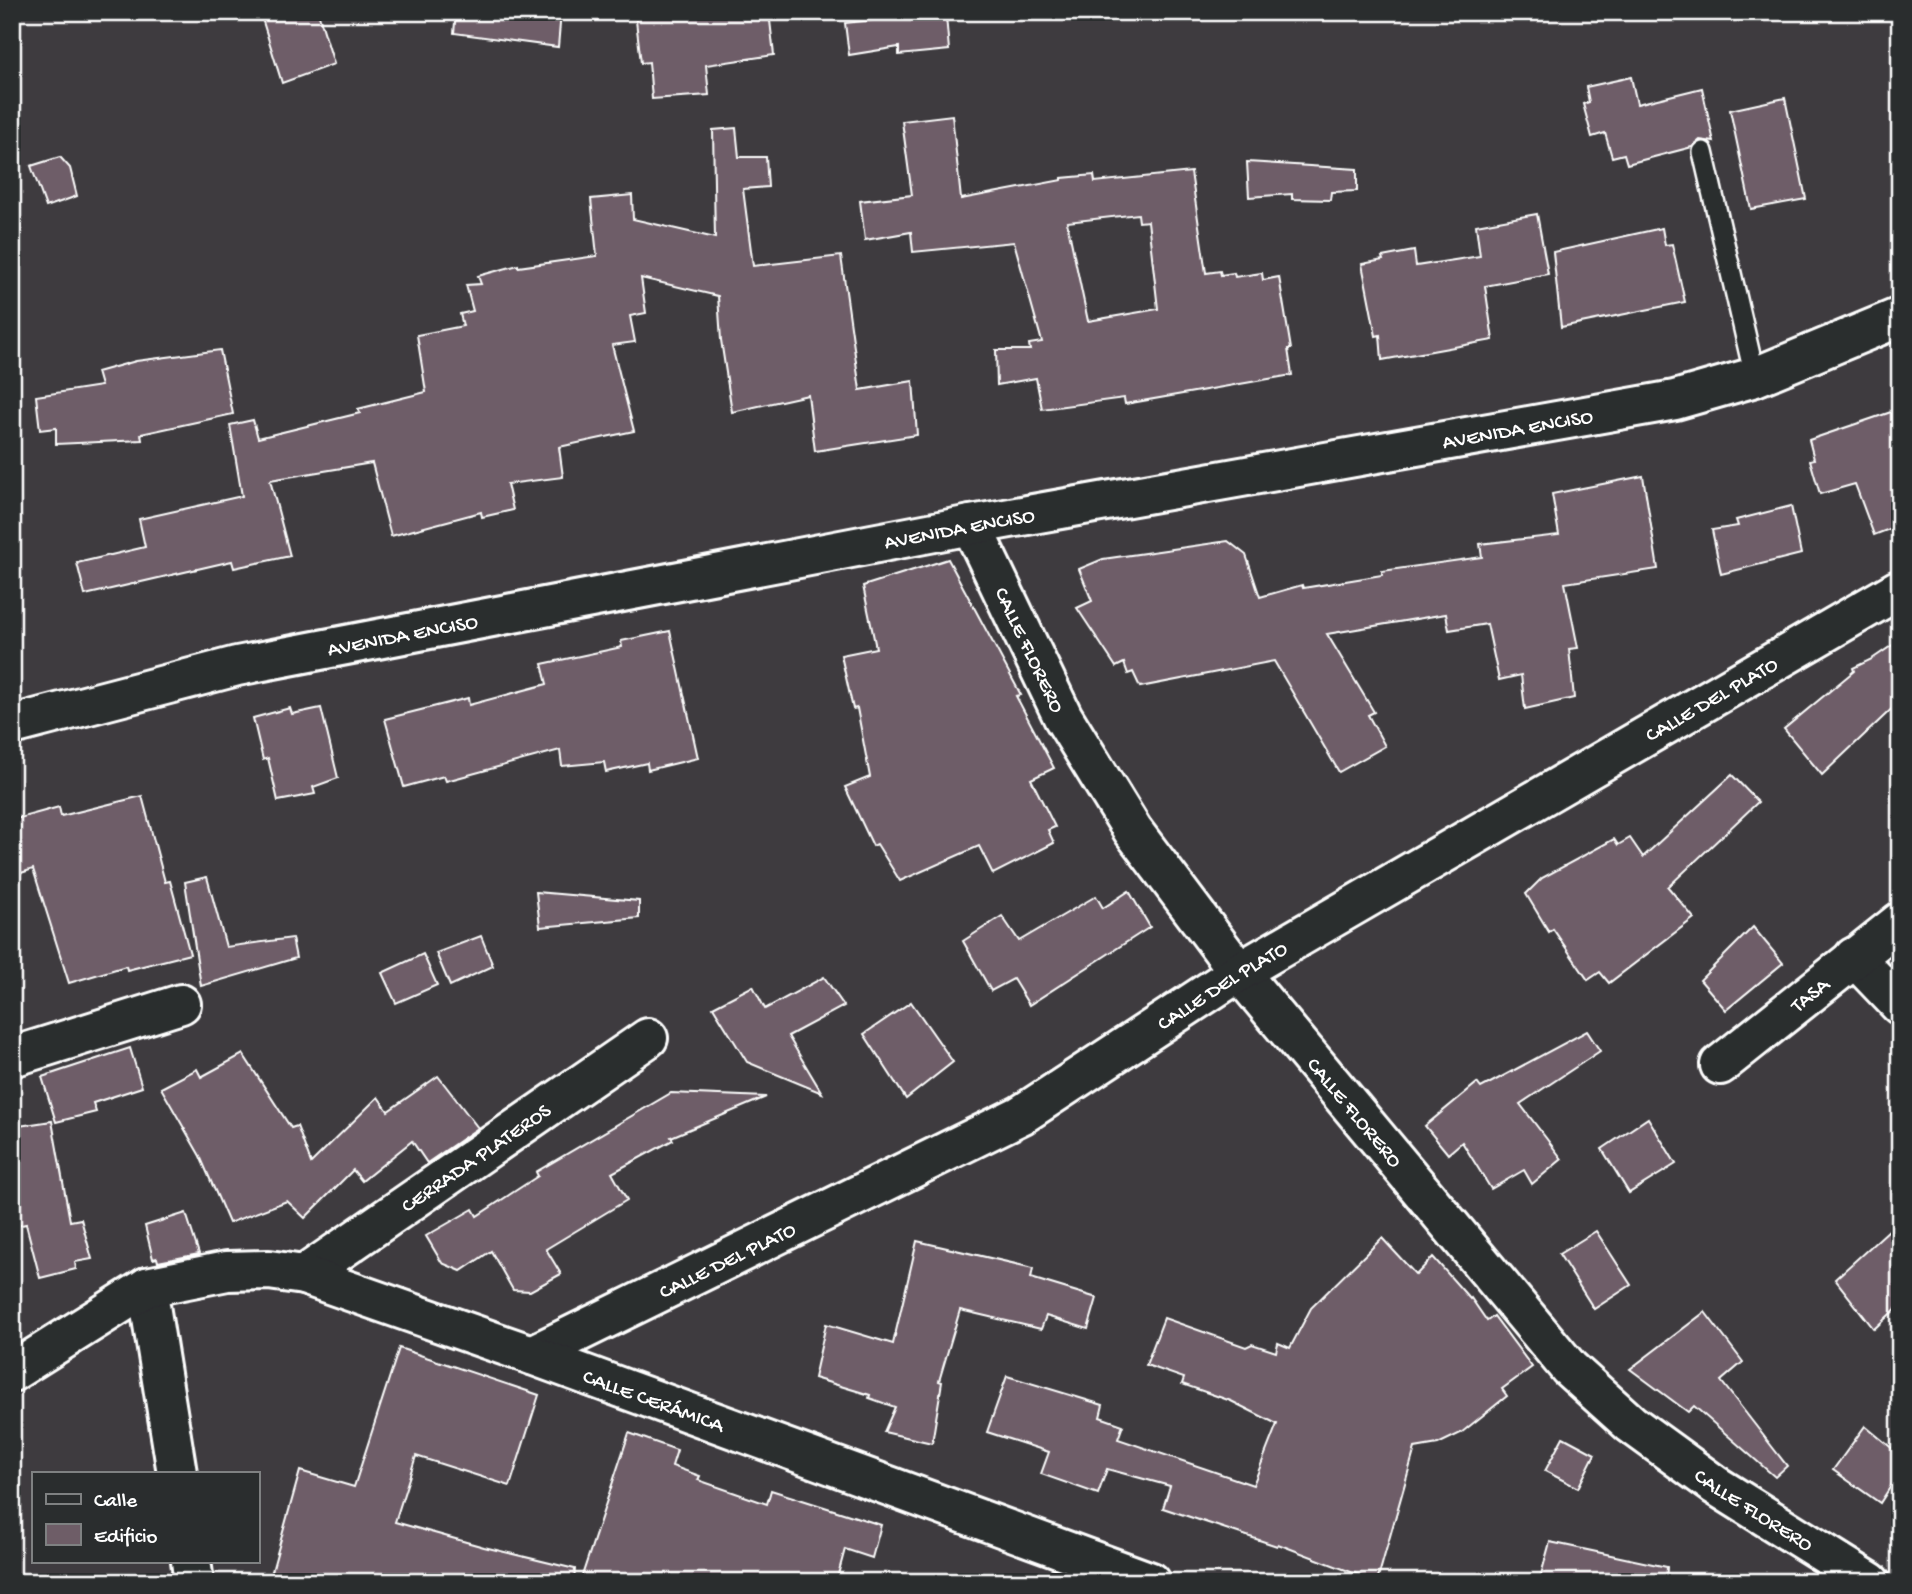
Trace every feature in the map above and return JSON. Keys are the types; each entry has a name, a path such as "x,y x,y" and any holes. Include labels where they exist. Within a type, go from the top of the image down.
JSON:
{"street":[{"name":"AVENIDA ENCISO","path":"12,725 237,666 971,526 1662,402 1755,377 1900,317"},
{"name":"CALLE FLORERO","path":"971,526 1063,717 1133,831 1238,972 1569,1368 1631,1424 1715,1485 1870,1582"},
{"name":"CALLE DEL PLATO","path":"532,1355 1021,1115 1238,972 1898,590"},
{"name":"TASA","path":"1720,1065 1900,922"},
{"path":"1854,957 1900,1005"},
{"path":"12,1057 181,1004"},
{"name":"CERRADA PLATEROS","path":"304,1275 648,1038"},
{"name":"CALLE CERÁMICA","path":"147,1287 227,1271 269,1270 304,1275 532,1355 1151,1582"},
{"path":"12,1372 147,1287 177,1472"},
{"path":"191,1562 194,1582"}],"lane":[{"path":"1703,152 1755,377"}],"building":[{"path":"260,12 318,12 334,64 282,83"},
{"path":"456,12 561,12 558,47 454,33"},
{"path":"635,12 769,12 774,55 706,65 709,95 652,99 649,62 641,63"},
{"path":"939,13 939,16 946,16 949,50 899,55 899,47 849,55 845,23"},
{"path":"1631,77 1637,104 1702,88 1714,142 1700,140 1692,147 1627,164 1624,154 1612,157 1605,133 1592,137 1583,104 1589,102 1586,87"},
{"path":"1785,98 1806,199 1751,209 1730,110"},
{"path":"952,115 961,199 1062,178 1094,175 1095,182 1191,172 1206,273 1220,271 1221,275 1234,273 1235,277 1262,273 1263,280 1279,277 1291,349 1288,349 1292,375 1125,404 1124,398 1042,409 1036,378 997,385 996,350 1030,350 1029,344 1042,342 1014,242 913,252 911,232 865,240 860,201 912,195 902,121","holes":["1138,214 1139,222 1148,221 1158,309 1088,321 1067,222"]},
{"path":"736,128 739,157 766,157 768,187 743,189 753,266 841,256 860,390 913,381 917,435 815,451 808,395 732,412 721,340 718,296 641,278 646,313 630,316 635,342 612,345 634,431 559,447 563,477 507,484 513,510 482,517 481,512 391,536 372,463 270,480 290,556 234,568 232,561 85,595 77,563 145,547 139,519 242,496 230,425 253,420 258,438 360,413 358,409 426,392 417,335 463,326 460,314 473,311 466,285 481,284 478,276 518,265 597,256 591,199 632,195 633,219 715,238 713,130"},
{"path":"60,157 70,168 77,196 46,207 31,166"},
{"path":"1247,162 1357,169 1357,191 1331,192 1330,200 1292,199 1292,194 1249,197"},
{"path":"1537,214 1548,274 1485,286 1493,340 1382,360 1380,335 1376,336 1362,264 1414,251 1416,266 1480,256 1476,225"},
{"path":"1662,228 1665,245 1672,244 1685,302 1561,327 1553,252"},
{"path":"220,350 233,414 141,434 142,440 56,444 56,428 40,430 36,396 101,386 97,372 136,361"},
{"path":"1900,409 1900,525 1874,535 1855,484 1820,494 1810,460 1814,459 1809,440"},
{"path":"1643,476 1658,569 1565,583 1578,648 1569,649 1574,698 1525,709 1521,675 1499,680 1487,624 1449,630 1446,614 1327,634 1374,712 1368,715 1385,746 1339,772 1274,661 1140,687 1133,672 1128,674 1124,663 1116,667 1077,608 1092,601 1079,569 1103,559 1228,541 1246,555 1260,597 1302,585 1303,588 1382,575 1382,571 1482,557 1480,544 1559,535 1552,494"},
{"path":"1791,506 1801,554 1721,574 1712,530 1738,526 1736,520"},
{"path":"948,559 1021,695 1016,696 1054,768 1031,779 1055,827 1048,830 1054,843 993,874 979,846 900,881 877,844 873,846 845,787 870,777 857,708 853,709 841,655 876,648 863,586"},
{"path":"670,631 698,758 648,770 647,763 606,772 604,762 562,766 560,750 446,781 444,776 404,787 385,719 468,698 469,705 547,684 542,664 622,647 621,641"},
{"path":"1900,640 1900,701 1822,775 1784,729 1854,671 1853,668"},
{"path":"290,708 292,714 321,708 338,778 313,787 315,794 278,801 268,758 263,760 253,718"},
{"path":"1732,775 1758,802 1668,887 1694,918 1609,983 1600,972 1588,980 1553,929 1549,932 1526,894 1542,878 1614,839 1618,845 1630,838 1643,857"},
{"path":"142,796 165,882 170,881 190,954 127,970 126,966 69,983 33,869 12,876 12,820 59,807 61,816"},
{"path":"207,877 226,947 292,938 296,958 201,986 185,882"},
{"path":"1129,891 1150,927 1029,1005 1013,979 991,991 963,941 1002,916 1019,941 1096,896 1103,908"},
{"path":"536,892 639,901 639,918 540,927"},
{"path":"1753,927 1783,963 1726,1010 1700,980"},
{"path":"481,936 493,966 450,986 436,953"},
{"path":"423,954 437,985 396,1003 382,973"},
{"path":"824,977 844,1006 788,1036 822,1093 747,1062 713,1007 753,986 765,1009"},
{"path":"911,1002 953,1062 906,1099 864,1034"},
{"path":"1587,1031 1600,1051 1520,1104 1562,1159 1532,1184 1524,1170 1491,1189 1462,1142 1448,1154 1425,1126 1477,1083 1481,1088"},
{"path":"130,1048 142,1087 93,1103 96,1112 56,1122 42,1077"},
{"path":"243,1054 291,1128 297,1126 311,1163 378,1097 388,1111 438,1076 478,1128 427,1163 412,1141 362,1181 353,1170 305,1218 287,1201 229,1223 200,1156 161,1088 197,1069 201,1077"},
{"path":"671,1093 766,1097 671,1137 673,1140 612,1173 627,1200 546,1249 561,1274 530,1291 513,1290 491,1251 461,1271 442,1263 426,1236 473,1209 477,1216 538,1176 536,1172"},
{"path":"1648,1118 1676,1164 1629,1193 1602,1149"},
{"path":"52,1121 70,1221 81,1219 92,1259 75,1262 76,1269 40,1278 26,1224 12,1227 12,1127"},
{"path":"186,1213 199,1254 158,1262 157,1258 153,1259 145,1226"},
{"path":"1900,1220 1900,1305 1874,1329 1835,1279"},
{"path":"1596,1231 1631,1285 1594,1309 1559,1254"},
{"path":"1382,1238 1416,1275 1433,1257 1471,1298 1487,1321 1494,1316 1532,1367 1502,1389 1507,1396 1461,1433 1438,1444 1415,1448 1377,1582 1278,1544 1277,1546 1163,1508 1170,1486 1107,1469 1098,1494 1041,1474 1049,1452 987,1432 1007,1376 1103,1405 1100,1417 1123,1425 1118,1439 1253,1485 1277,1424 1231,1401 1182,1384 1184,1378 1146,1365 1164,1318 1246,1347 1252,1344 1276,1352 1278,1343 1290,1348 1311,1308"},
{"path":"917,1241 1033,1268 1031,1278 1097,1298 1088,1329 1046,1316 1041,1329 960,1310 939,1381 942,1382 932,1443 884,1432 895,1407 869,1398 870,1395 814,1378 826,1324 893,1344"},
{"path":"1705,1312 1743,1362 1721,1381 1787,1466 1775,1477 1694,1406 1688,1412 1630,1369"},
{"path":"399,1348 539,1395 510,1486 416,1456 395,1522 575,1569 574,1582 269,1582 300,1471 354,1487"},
{"path":"1865,1426 1900,1455 1900,1472 1880,1503 1833,1470"},
{"path":"629,1433 677,1450 672,1466 700,1476 698,1480 767,1504 771,1490 881,1525 872,1558 845,1549 836,1582 580,1582"},
{"path":"1563,1437 1595,1454 1578,1488 1545,1471"},
{"path":"1550,1542 1667,1567 1666,1582 1539,1582"}]}
